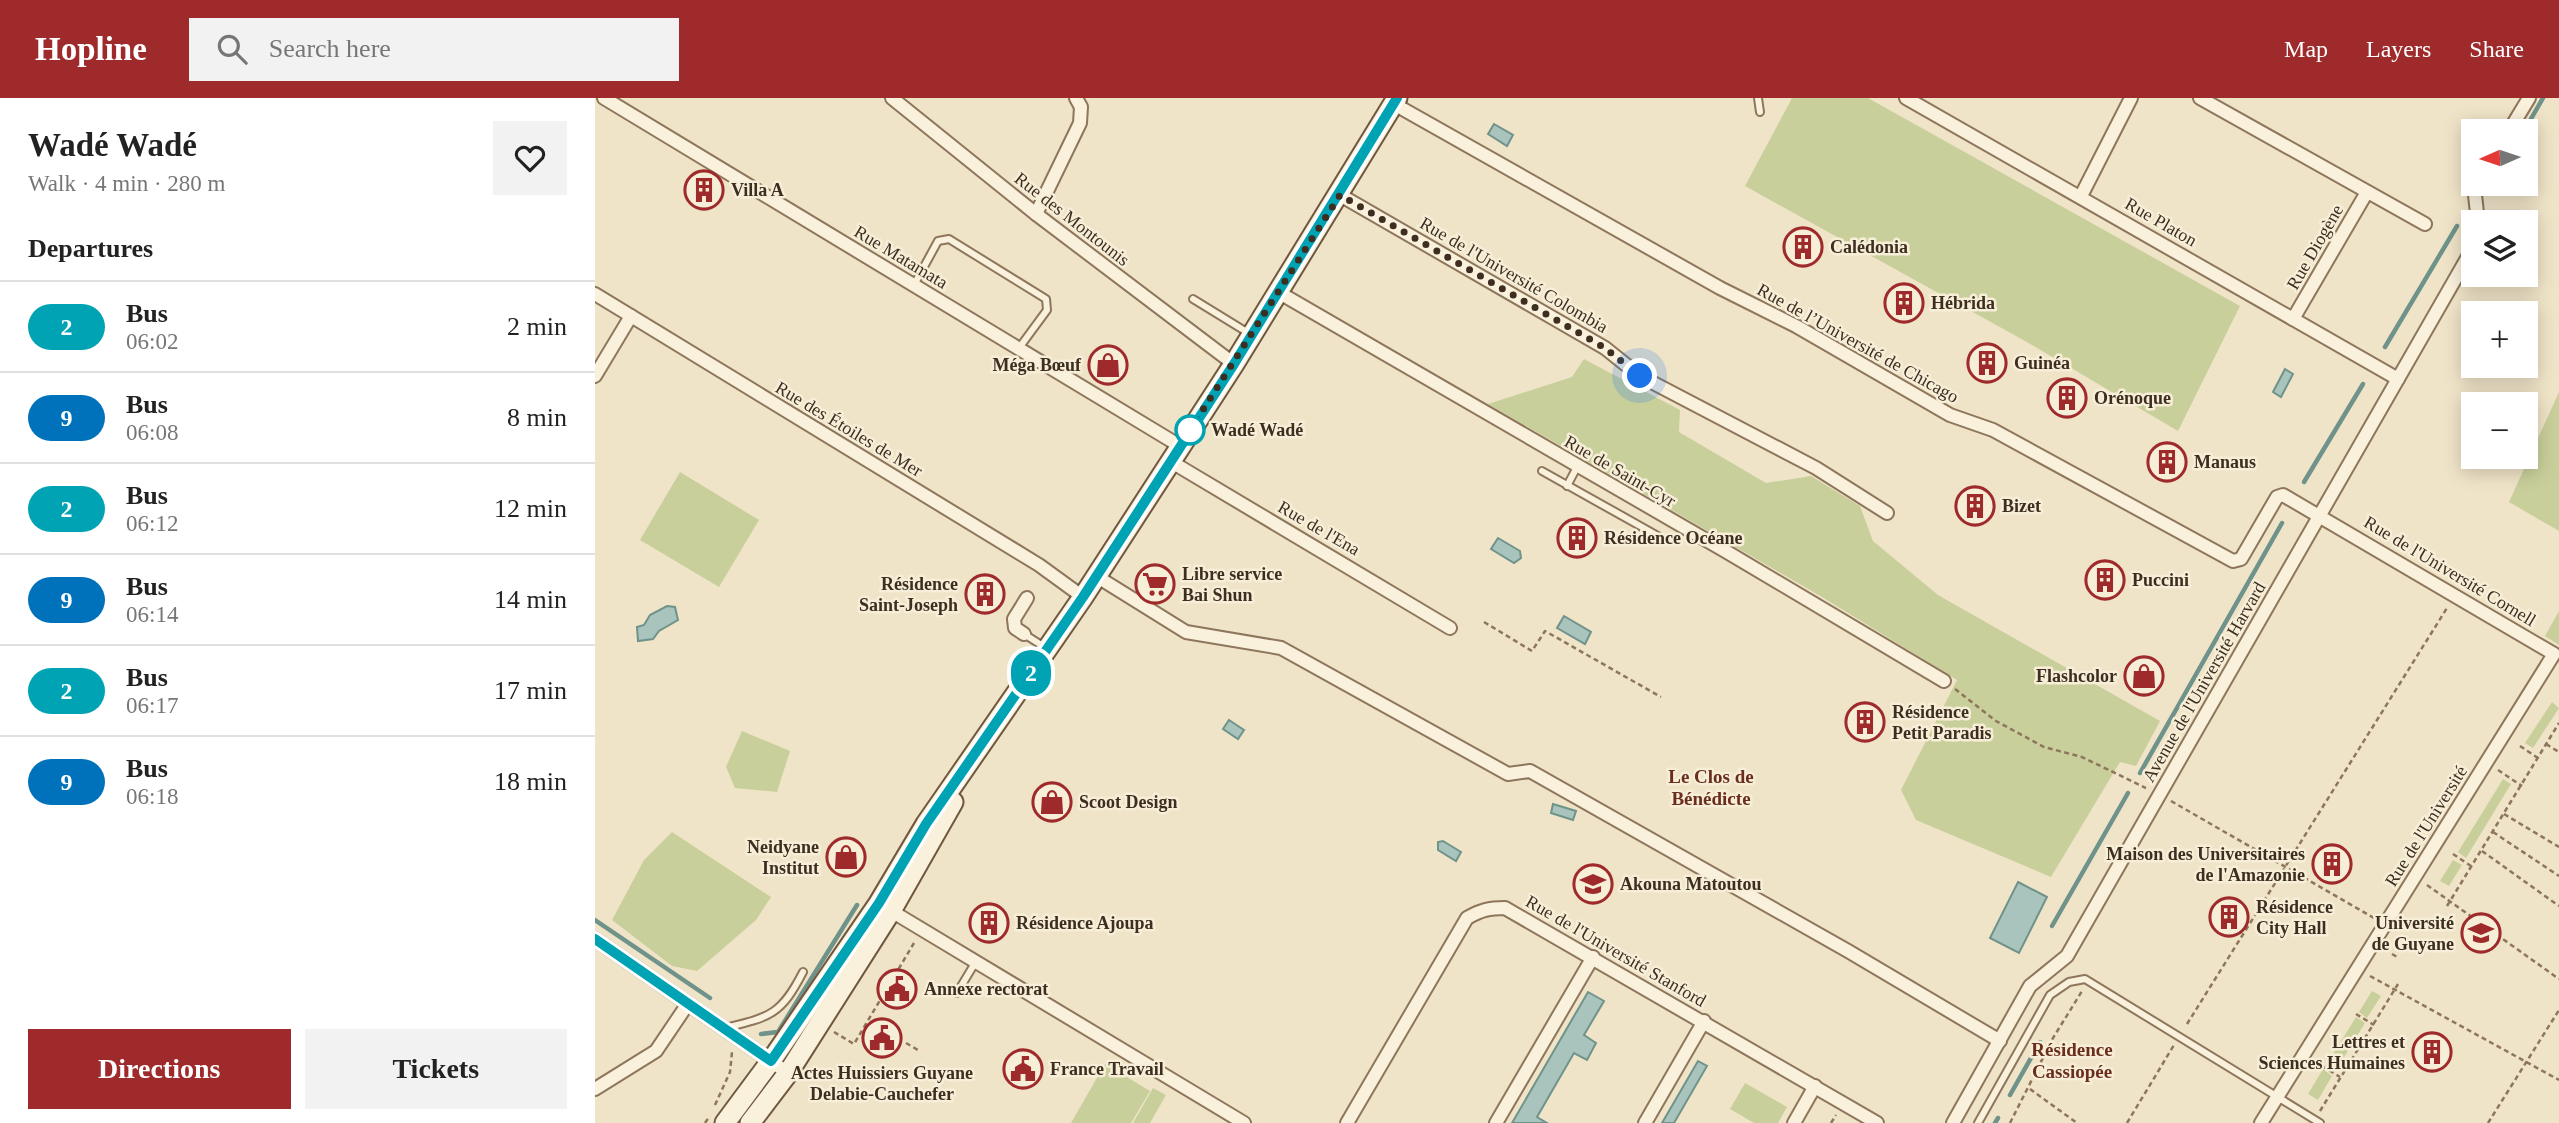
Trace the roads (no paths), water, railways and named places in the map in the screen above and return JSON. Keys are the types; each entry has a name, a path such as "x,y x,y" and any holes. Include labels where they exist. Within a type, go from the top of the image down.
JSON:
{"main road":[{"path":"725,1123 885,907 947,815 967,769 1083,597 1234,364 1340,195 1395,101"},
{"path":"750,1123 788,1073 885,907"}],"street":[{"name":"Rue Matamata","path":"604,98 1019,348 1175,453"},
{"name":"Rue des Montounis","path":"892,98 1036,214 1234,364"},
{"path":"1036,214 1080,123 1081,107 1076,98"},
{"name":"Rue Platon","path":"1906,98 2398,379"},
{"path":"2081,196 2131,98"},
{"path":"2200,98 2424,224"},
{"path":"2516,119 2529,98"},
{"name":"Rue de l’Université de Chicago","path":"1395,101 1720,288 1796,326 1950,415 1993,430 2233,561 2242,559 2277,496 2283,495 2322,516"},
{"name":"Rue Diogène","path":"2293,319 2367,192"},
{"name":"Rue de l'Université Colombia","path":"1340,195 1605,348 1640,376 1816,468 1887,513"},
{"name":"Avenue de l'Université Harvard","path":"1953,1123 2030,986 2067,956 2322,516 2461,269"},
{"name":"Rue de Saint-Cyr","path":"1278,292 1944,681"},
{"name":"Rue des Étoiles de Mer","path":"595,295 1039,565 1083,597"},
{"path":"595,376 631,316"},
{"name":"Rue de l'Ena","path":"1175,453 1450,628"},
{"name":"Rue de l'Université Cornell","path":"2322,516 2556,656"},
{"path":"1096,576 1186,632 1281,648 1509,774 1530,771 1848,951 2000,1041"},
{"path":"1024,634 1015,628 1014,619 1027,598"},
{"name":"Rue de l'Université","path":"2262,1123 2556,656"},
{"path":"885,907 1244,1123"},
{"name":"Rue de l'Université Stanford","path":"1347,1123 1467,918 1484,908 1505,908 1877,1123"},
{"path":"595,939 788,1073"},
{"path":"1496,1123 1593,957"},
{"path":"595,1089 656,1051 687,1005"},
{"path":"1645,1123 1704,1021"},
{"path":"1794,1123 1815,1086"}],"lane":[{"path":"1758,98 1760,112"},
{"path":"914,285 938,241 949,239 1046,299 1048,310 1019,348"},
{"path":"1193,299 1252,335"},
{"path":"1567,486 1577,467"},
{"path":"1542,471 1658,536"},
{"path":"1024,634 1047,649"},
{"path":"957,993 975,962"},
{"path":"728,1032 764,1018 783,1006 803,972"},
{"path":"1978,1123 2050,995 2069,982 2085,979 2320,1123"}],"water":[{"path":"1494,124 1513,135 1507,146 1488,134"},
{"path":"2285,369 2293,374 2281,397 2273,392"},
{"path":"1498,538 1520,551 1521,558 1514,563 1491,549"},
{"path":"667,606 675,607 678,620 659,631 653,639 638,641 637,627 644,625 650,615"},
{"path":"1564,616 1591,632 1585,644 1557,628"},
{"path":"1229,720 1244,730 1238,739 1223,729"},
{"path":"1553,804 1576,811 1573,820 1551,813"},
{"path":"1443,841 1461,852 1456,861 1438,850 1438,842"},
{"path":"2018,882 2047,897 2019,953 1990,938"},
{"path":"1588,992 1604,1001 1584,1035 1596,1043 1587,1060 1574,1053 1537,1117 1547,1123 1512,1123"},
{"path":"1698,1061 1707,1066 1674,1123 1662,1123"}],"waterway":[{"path":"2531,119 2543,98"},
{"path":"2385,347 2457,226"},
{"path":"2304,482 2363,384"},
{"path":"2140,773 2282,523"},
{"path":"2052,926 2128,793"},
{"path":"761,1034 778,1032 857,905"},
{"path":"595,920 710,998"},
{"path":"2010,1095 2040,1042"},
{"path":"1995,1123 1998,1118"}],"place":[{"name":"Villa A","path":"704,190"},
{"name":"Calédonia","path":"1803,247"},
{"name":"Hébrida","path":"1904,303"},
{"name":"Guinéa","path":"1987,363"},
{"name":"Méga Bœuf","path":"1108,365"},
{"name":"Orénoque","path":"2067,398"},
{"name":"Wadé Wadé","path":"1190,430"},
{"name":"Manaus","path":"2167,462"},
{"name":"Bizet","path":"1975,506"},
{"name":"Résidence Océane","path":"1577,538"},
{"name":"Puccini","path":"2105,580"},
{"name":"Libre service Bai Shun","path":"1155,584"},
{"name":"Résidence Saint-Joseph","path":"985,594"},
{"name":"Flashcolor","path":"2144,676"},
{"name":"Résidence Petit Paradis","path":"1865,722"},
{"name":"Scoot Design","path":"1052,802"},
{"name":"Neidyane Institut","path":"846,857"},
{"name":"Maison des Universitaires de l'Amazonie","path":"2332,864"},
{"name":"Akouna Matoutou","path":"1593,884"},
{"name":"Résidence City Hall","path":"2229,917"},
{"name":"Résidence Ajoupa","path":"989,923"},
{"name":"Université de Guyane","path":"2481,933"},
{"name":"Annexe rectorat","path":"897,989"},
{"name":"Actes Huissiers Guyane Delabie-Cauchefer","path":"882,1038"},
{"name":"Lettres et Sciences Humaines","path":"2432,1052"},
{"name":"France Travail","path":"1023,1069"}],"district":[{"name":"Le Clos de Bénédicte","path":"1711,787"},
{"name":"Résidence Cassiopée","path":"2072,1060"}]}
